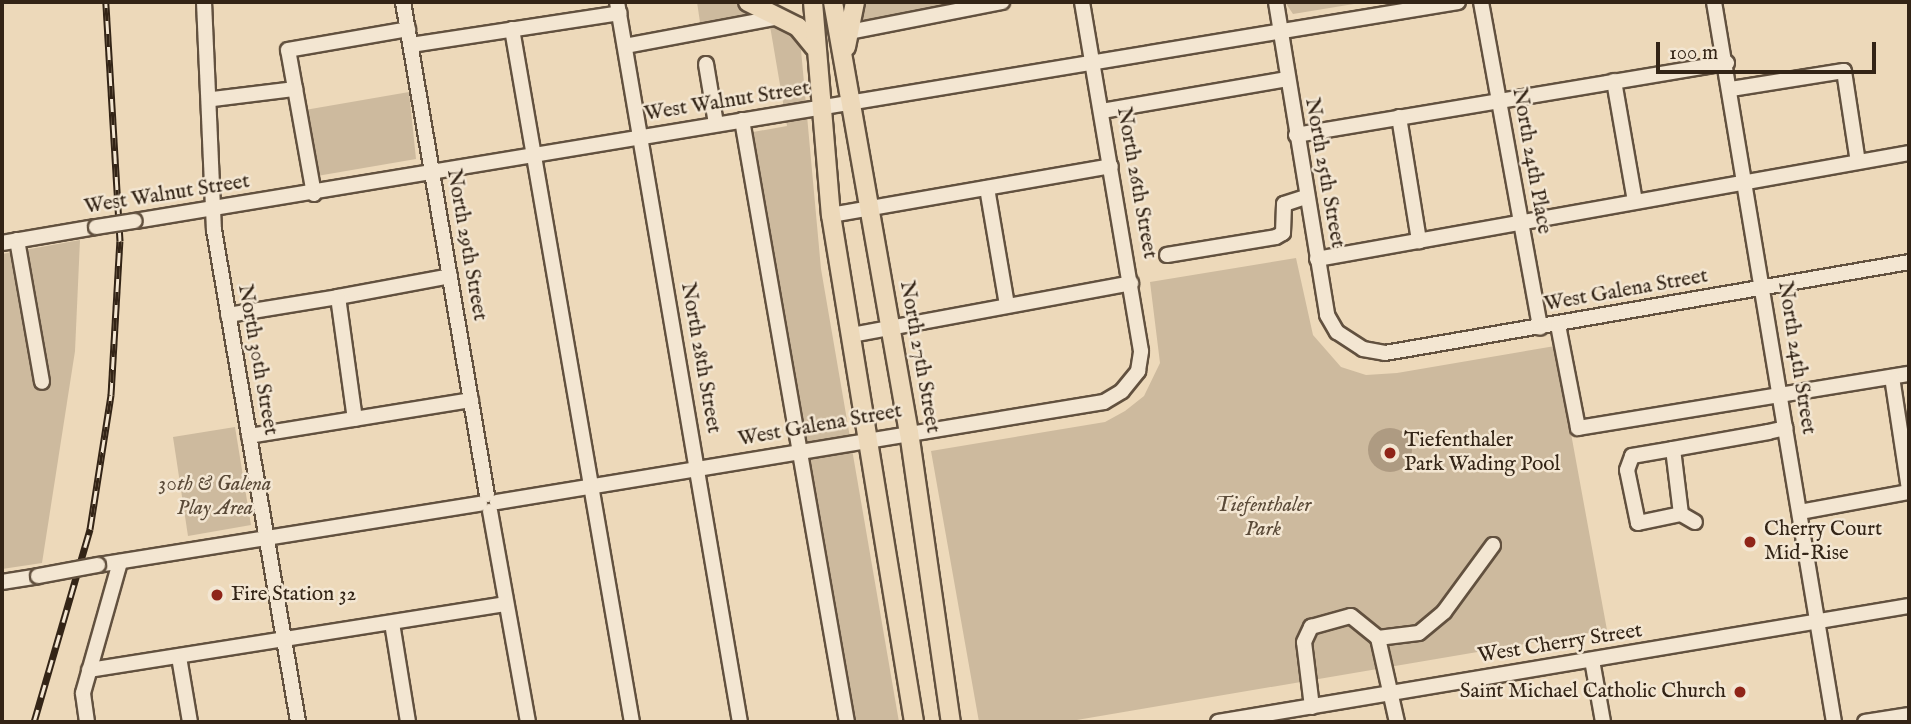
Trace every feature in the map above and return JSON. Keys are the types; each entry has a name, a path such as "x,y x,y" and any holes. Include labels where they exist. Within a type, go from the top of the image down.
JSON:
{"main road":[{"path":"748,2 806,32 817,57"},
{"path":"813,2 831,215 914,722"},
{"name":"North 27th Street","path":"834,2 909,432 951,722"},
{"path":"844,57 855,2"}],"street":[{"name":"North 30th Street","path":"204,2 213,99 212,209 298,722"},
{"name":"North 29th Street","path":"403,2 528,722"},
{"path":"849,32 1003,2"},
{"name":"North 26th Street","path":"1082,2 1131,283 1138,371"},
{"name":"North 25th Street","path":"1276,2 1327,315 1350,343"},
{"name":"West Walnut Street","path":"2,243 314,194 716,124 1094,65 1458,2"},
{"name":"North 24th Place","path":"1481,2 1540,328"},
{"name":"North 24th Street","path":"1714,2 1727,63 1834,722"},
{"path":"411,45 512,29 618,7"},
{"name":"North 28th Street","path":"618,7 740,722"},
{"path":"625,46 780,17"},
{"path":"314,194 288,50 408,29"},
{"path":"512,29 632,722"},
{"path":"1296,135 1727,63"},
{"path":"706,64 716,124"},
{"path":"1731,89 1844,71 1858,162"},
{"path":"1102,111 1287,79"},
{"path":"1614,81 1635,201"},
{"path":"213,99 295,89"},
{"path":"1399,117 1419,241"},
{"path":"742,120 802,451 847,722"},
{"path":"1317,259 1909,153"},
{"path":"831,215 1111,166"},
{"path":"987,188 1007,305"},
{"path":"1167,255 1276,237 1283,233 1284,204 1306,197"},
{"path":"17,240 42,382"},
{"name":"West Galena Street","path":"1350,343 1385,353 1909,262"},
{"path":"228,315 450,276"},
{"path":"851,335 1131,283"},
{"path":"338,297 355,419"},
{"path":"1558,325 1578,428 1909,374"},
{"name":"West Galena Street","path":"2,582 1104,402 1138,371"},
{"path":"1800,512 1909,490 1892,377"},
{"path":"249,436 471,400"},
{"path":"1695,522 1681,514 1638,523 1627,470 1632,456 1786,428"},
{"path":"1673,449 1681,514"},
{"path":"1378,638 1419,633 1444,611 1493,545"},
{"path":"87,722 83,693 120,562"},
{"path":"89,670 506,604"},
{"name":"West Cherry Street","path":"1218,722 1909,606"},
{"path":"1312,707 1304,642 1311,627 1351,616 1378,638 1398,722"},
{"path":"392,622 408,722"},
{"path":"179,657 190,722"},
{"path":"1591,660 1603,722"},
{"path":"1866,722 1909,715"}],"green space":[{"path":"697,2 736,2 765,15 701,29"},
{"path":"863,2 981,2 860,23"},
{"path":"1285,2 1366,2 1293,14"},
{"path":"770,26 794,34 801,50 821,269 899,722 853,722 753,132 787,126"},
{"path":"409,92 416,159 317,176 305,110"},
{"path":"80,240 75,351 42,563 2,569 2,254"},
{"name":"Tiefenthaler Park","path":"1296,258 1313,335 1341,367 1366,375 1397,373 1555,346 1607,630 1065,722 979,722 931,451 1105,422 1144,396 1160,363 1150,282"},
{"name":"30th & Galena Play Area","path":"235,427 251,525 188,536 173,437"}],"shaded area":[{"name":"Tiefenthaler Park Wading Pool","path":"1390,428 1399,429 1406,434 1411,441 1411,459 1406,466 1399,471 1390,472 1381,471 1374,466 1369,459 1368,450 1369,441 1374,434 1381,429"}],"railway":[{"path":"34,722 90,529 111,395 120,241 106,2"}],"place":[{"name":"Tiefenthaler Park Wading Pool","path":"1390,453"},
{"name":"Cherry Court Mid-Rise","path":"1750,542"},
{"name":"Fire Station 32","path":"217,595"},
{"name":"Saint Michael Catholic Church","path":"1740,692"}]}
